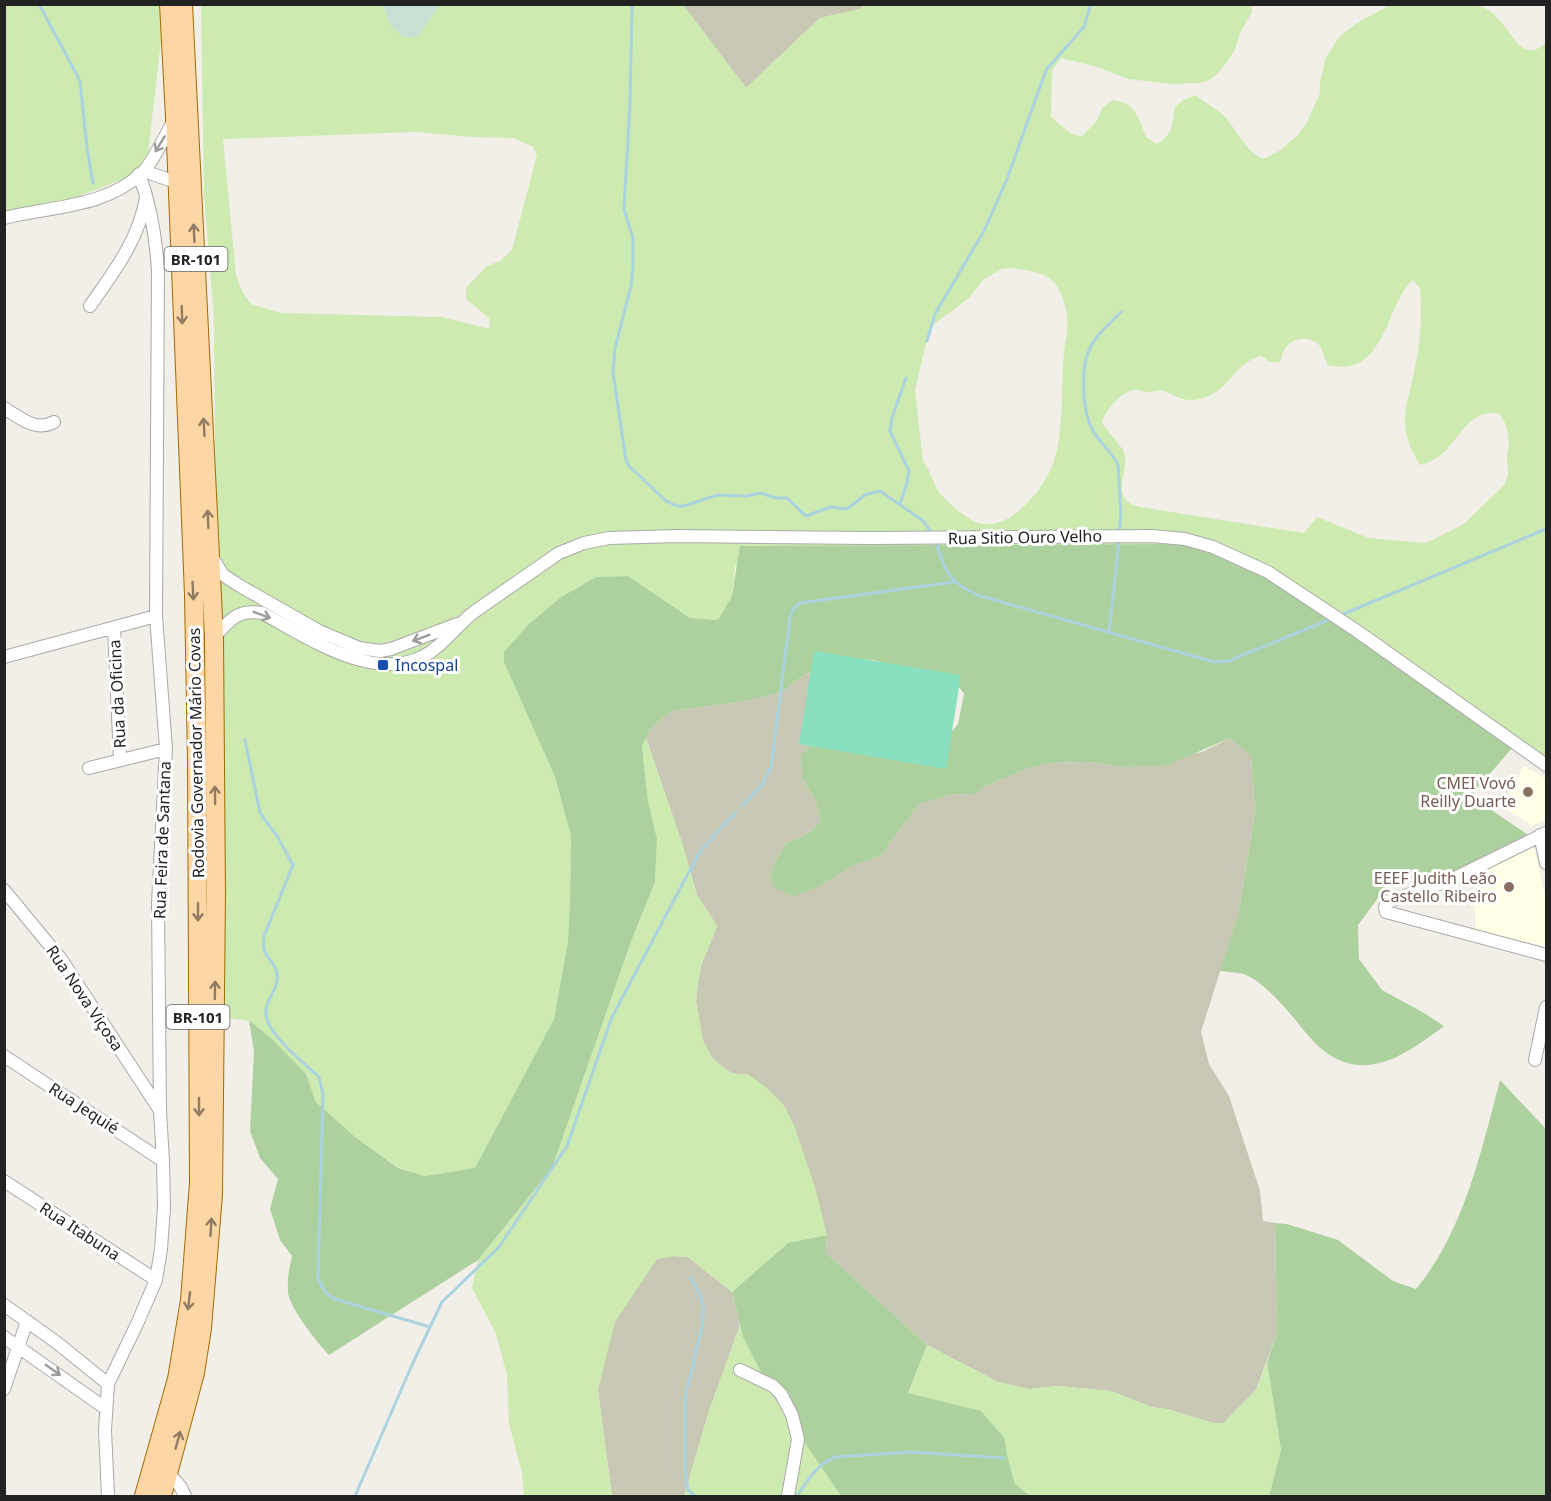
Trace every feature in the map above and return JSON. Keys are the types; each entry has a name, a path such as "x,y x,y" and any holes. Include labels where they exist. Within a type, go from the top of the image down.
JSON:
{"main road":[{"name":"Rodovia Governador Mário Covas","path":"144,1497 177,1379 190,1300 199,1183 194,607 176,117 169,4"},
{"name":"Rodovia Governador Mário Covas","path":"162,1497 195,1373 202,1328 211,1228 216,895 214,637 183,4"}],"street":[{"path":"4,218 78,205 106,196 142,173 176,117"},
{"path":"142,173 178,183"},
{"name":"Rua Feira de Santana","path":"108,1497 105,1408 108,1384 156,1280 161,1249 164,1161 160,1111 158,903 166,749 156,616 158,271 156,235 142,173"},
{"path":"90,306 130,249 147,193"},
{"path":"4,408 36,427 47,426 54,422"},
{"name":"Rua Sitio Ouro Velho","path":"214,637 231,618 249,611 262,613 340,654 371,663 394,664 421,657 444,641 461,622 559,553 584,543 609,538 657,536 882,538 1152,536 1185,539 1242,559 1290,585 1546,765"},
{"name":"Rua Sitio Ouro Velho","path":"209,553 223,575 240,586 319,631 359,648 380,651 391,649 461,622"},
{"path":"4,657 156,616"},
{"name":"Rua da Oficina","path":"114,628 120,759"},
{"path":"89,768 166,749"},
{"path":"1546,863 1543,834 1450,880 1387,902 1384,908 1386,912 1546,955"},
{"name":"Rua Nova Viçosa","path":"4,890 61,959 160,1111"},
{"path":"1535,1060 1546,1007"},
{"name":"Rua Jequié","path":"4,1056 164,1161"},
{"name":"Rua Itabuna","path":"4,1181 156,1280"},
{"path":"4,1305 56,1342 108,1384"},
{"path":"4,1389 27,1322"},
{"path":"4,1337 105,1408"},
{"path":"740,1370 774,1386 792,1415 798,1439 788,1497"},
{"path":"169,1474 180,1486 185,1497"}],"shaded area":[{"path":"383,5 440,5 417,37 403,37 390,24"},
{"path":"683,5 864,5 860,9 820,18 746,88"},
{"path":"814,672 811,745 801,755 802,778 816,802 821,821 809,833 785,844 774,864 770,878 822,885 853,866 881,855 919,804 954,794 974,795 986,786 1026,769 1049,763 1087,762 1123,767 1202,752 1230,738 1251,756 1255,812 1239,911 1201,1032 1209,1064 1229,1096 1260,1191 1263,1221 1275,1223 1277,1333 1256,1390 1224,1423 1213,1423 1167,1409 1151,1407 1111,1391 1059,1386 1029,1389 998,1382 927,1345 826,1253 827,1235 749,1075 731,1073 713,1059 703,1041 696,1001 698,983 701,966 717,926 697,895 646,738 652,727 672,711 747,701 782,692 804,675"},
{"name":"CMEI Vovó Reilly Duarte","path":"1524,766 1546,779 1546,819 1532,826 1502,806"},
{"name":"EEEF Judith Leão Castello Ribeiro","path":"1533,844 1546,899 1546,947 1476,929 1473,874"},
{"path":"673,1256 688,1257 732,1292 740,1325 709,1411 684,1496 612,1496 598,1390 606,1354 615,1322 632,1293 657,1259"}],"green space":[{"path":"1446,3 1482,7 1490,11 1515,40 1527,50 1534,50 1546,43 1546,761 1349,628 735,566 732,596 718,620 690,618 628,576 596,577 561,597 529,624 505,663 555,777 571,836 568,940 554,1019 475,1168 425,1176 399,1168 354,1136 316,1102 306,1074 249,1021 220,1017 214,317 204,195 201,5 383,5 390,24 440,5 683,5 746,88 820,18 860,9 864,5 1251,5 1252,12 1241,31 1234,52 1220,71 1211,79 1201,83 1173,84 1128,79 1097,67 1061,58 1052,71 1051,117 1070,133 1081,137 1096,122 1102,108 1112,100 1120,102 1132,108 1146,137 1157,144 1170,132 1175,107 1183,100 1196,95 1223,115 1247,146 1263,159 1281,150 1299,134 1306,124 1320,93 1320,82 1326,57 1340,36 1357,23 1388,6","holes":["416,132 513,138 532,146 537,155 512,250 500,261 487,266 466,288 466,299 489,318 490,329 442,317 281,313 251,304 243,293 236,275 223,139","1002,269 1031,271 1053,281 1063,300 1068,325 1064,347 1061,422 1054,461 1050,471 1026,505 1003,521 991,524 979,523 968,518 950,504 937,489 923,461 915,390 930,327 969,298 984,279","1413,280 1420,288 1420,338 1405,417 1405,427 1412,451 1420,465 1442,454 1470,423 1483,415 1500,414 1508,434 1508,475 1504,485 1464,524 1426,543 1369,538 1317,517 1304,533 1140,507 1130,503 1124,497 1122,490 1125,466 1123,450 1102,422 1110,407 1123,395 1135,390 1162,391 1186,400 1206,397 1223,386 1251,360 1261,356 1270,362 1280,362 1287,346 1300,339 1317,343 1328,365 1347,366 1362,361 1382,336 1404,291"]},
{"path":"4,5 162,5 163,23 148,154 133,175 75,198 5,212"},
{"path":"1192,544 1273,576 1518,741 1471,796 1537,841 1461,870 1411,878 1384,890 1358,925 1359,959 1382,990 1444,1026 1398,1056 1366,1065 1349,1064 1333,1057 1316,1044 1277,999 1254,980 1243,974 1220,971 1239,911 1255,812 1251,756 1230,738 1168,765 1123,767 1087,762 1049,763 1026,769 986,786 974,795 954,794 919,804 881,855 853,866 822,885 794,896 774,887 770,878 774,864 785,844 809,833 821,821 816,802 802,778 801,755 811,745 945,740 958,724 964,694 950,675 901,668 873,660 846,658 804,675 782,692 747,701 672,711 652,727 642,746 648,801 657,839 655,882 632,939 552,1168 478,1260 329,1355 299,1317 288,1293 288,1274 292,1256 280,1240 270,1209 278,1179 260,1158 250,1131 254,1052 249,1020 272,1039 306,1074 316,1102 354,1136 398,1168 425,1176 475,1168 554,1019 568,941 571,836 555,777 504,662 504,652 529,624 561,597 596,577 628,576 690,618 718,620 732,596 740,546"},
{"path":"814,651 961,675 946,769 799,744"},
{"path":"646,738 697,895 717,926 701,966 698,983 696,1001 703,1041 713,1059 731,1073 749,1075 767,1088 784,1105 794,1125 815,1187 827,1235 788,1243 732,1292 688,1257 673,1256 657,1259 615,1322 598,1390 612,1496 524,1496 522,1473 509,1424 507,1375 496,1334 472,1288 478,1260 552,1168 632,939 655,882 657,839 648,801 642,746"},
{"path":"1500,1080 1546,1129 1546,1496 1269,1496 1281,1450 1267,1362 1277,1333 1275,1223 1287,1224 1338,1240 1393,1281 1416,1289 1433,1266 1459,1216 1478,1162"},
{"path":"827,1235 826,1253 927,1345 908,1393 981,1411 1005,1439 1015,1484 1030,1496 841,1496 773,1396 743,1337 732,1292 788,1243"},
{"path":"740,1325 743,1337 773,1396 841,1496 684,1496 709,1411"},
{"path":"927,1345 998,1382 1029,1389 1059,1386 1111,1391 1151,1407 1167,1409 1213,1423 1223,1423 1256,1390 1267,1362 1281,1450 1269,1496 1030,1496 1015,1484 1005,1439 908,1393"}],"waterway":[{"path":"39,4 80,81 93,183"},
{"path":"630,4 632,7 630,103 624,209 633,238 633,267 631,286 615,348 613,373 626,460 629,466 666,501 677,506 684,506 717,495 746,496 760,493 776,498 787,498 806,516 830,507 847,509 865,495 880,491 922,520 932,533"},
{"path":"927,341 935,314 984,231 1007,179 1046,70 1084,27 1091,4"},
{"path":"1119,534 1121,515 1118,465 1089,423 1084,378 1090,348 1121,312"},
{"path":"900,504 909,471 890,431 892,418 906,378"},
{"path":"1341,615 1546,529"},
{"path":"1109,633 1119,540"},
{"path":"936,542 945,568 953,580 977,595 1214,662 1228,661 1331,619"},
{"path":"742,806 761,786 771,768 790,617 793,609 800,603 954,582"},
{"path":"245,740 260,813 277,836 293,865 264,936 264,950 277,974 275,988 266,1009 270,1027 285,1046 319,1077 323,1094 318,1279 326,1293 335,1299 430,1327"},
{"path":"355,1496 442,1302 499,1247 567,1146 612,1017 700,851 736,812"},
{"path":"690,1277 699,1292 704,1309 702,1327 685,1398 685,1469 688,1490 695,1496"},
{"path":"797,1496 818,1469 835,1457 911,1452 1004,1458"}],"place":[{"name":"Incospal","path":"383,665"},
{"name":"CMEI Vovó Reilly Duarte","path":"1528,792"},
{"name":"EEEF Judith Leão Castello Ribeiro","path":"1509,887"}]}
